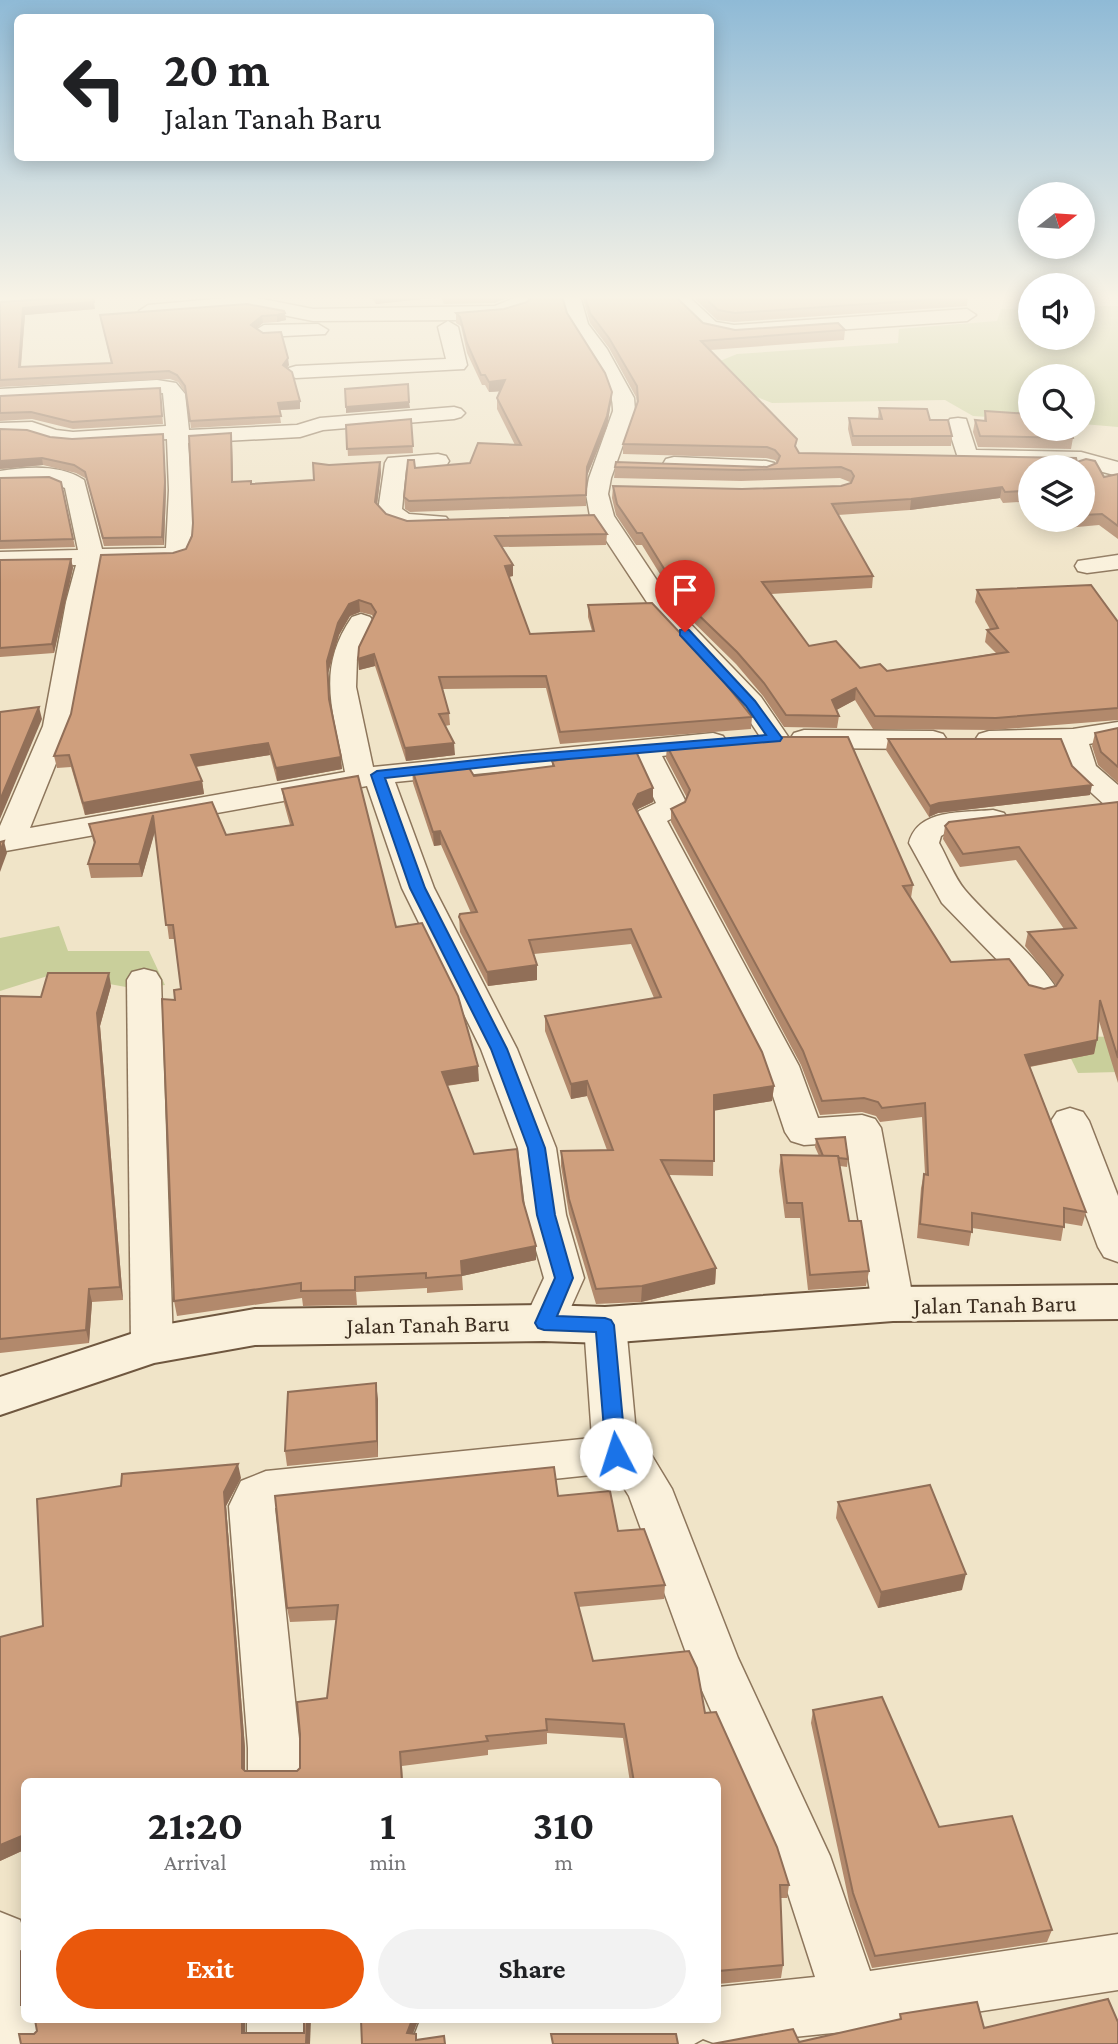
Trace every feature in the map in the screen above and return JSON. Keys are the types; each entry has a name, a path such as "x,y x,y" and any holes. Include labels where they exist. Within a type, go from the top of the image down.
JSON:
{"main road":[{"name":"Jalan Tanah Baru","path":"0,1396 152,1345 255,1327 544,1323 606,1339 893,1304 1118,1302"}],"street":[{"path":"0,395 63,391"},
{"path":"0,559 168,557 178,552 179,435 173,391"},
{"path":"620,391 624,398 624,411 604,463 598,488 602,516 667,614 751,703 754,740"},
{"path":"0,429 32,428 73,438 300,431 320,424 454,413"},
{"path":"957,424 967,456"},
{"path":"4,842 57,726 79,602 91,556 76,485 70,480 59,476 2,485 15,442 35,439 43,432"},
{"path":"941,456 1081,459 1118,469"},
{"path":"370,464 438,461"},
{"path":"396,463 390,511 393,516 403,522 460,522"},
{"path":"604,463 628,463"},
{"path":"652,464 766,468"},
{"path":"598,488 626,489"},
{"path":"576,517 602,516"},
{"path":"0,539 21,541 33,558"},
{"path":"1087,566 1118,562"},
{"path":"361,622 344,658 342,687 369,776 418,888 499,1049 537,1148 546,1215 564,1278 544,1323"},
{"path":"4,842 369,776 644,748 754,740 1073,738 1118,730"},
{"path":"1073,738 1082,769 1118,803"},
{"path":"644,748 672,804 672,807 650,817 781,1066 804,1132 862,1128 893,1304"},
{"path":"1078,809 1118,803"},
{"path":"1026,815 938,825 927,832 924,843 951,894 991,937 1027,969 1040,989"},
{"path":"144,980 152,1345"},
{"path":"1070,1121 1118,1247"},
{"path":"606,1339 614,1435 649,1489 714,1661 803,1856 852,2002"},
{"path":"274,1778 274,1748 252,1506 257,1495 266,1489 614,1435"},
{"path":"0,1940 12,2044"},
{"path":"721,2016 852,2002 1118,1962"},
{"path":"276,2023 276,2044"},
{"path":"440,2044 652,2023"}],"green space":[{"path":"744,391 1018,391 1018,419 973,416 945,400 772,403"},
{"path":"1095,391 1118,391 1118,427 1095,425"},
{"path":"59,926 68,951 149,951 165,985 137,989 54,974 0,991 0,938"},
{"path":"1060,1036 1118,1037 1118,1072 1078,1073"}],"building":[{"path":"160,391 162,416 72,422 31,412 0,413 0,396"},
{"path":"186,391 297,391 300,401 278,403 281,416 190,421"},
{"path":"345,391 408,391 409,402 346,407"},
{"path":"500,391 612,391 607,416 587,467 586,495 409,501 404,497 408,460 414,460 415,468 470,463 478,443 521,445 497,398"},
{"path":"637,391 750,391 797,439 795,446 799,453 1018,457 1018,491 1005,492 1002,487 911,499 832,504 873,576 762,582 809,646 836,641 860,668 880,664 887,671 1008,652 987,630 998,628 977,590 1091,585 1118,622 1118,708 996,718 875,716 856,688 832,700 839,716 786,715 764,683 737,652 684,601 642,533 637,533 617,504 613,486 742,489 841,486 851,483 854,476 851,471 841,467 742,470 615,467 616,462 767,467 777,463 780,456 767,447 623,444 638,401"},
{"path":"879,408 927,409 930,420 948,420 952,436 853,436 849,418 882,419"},
{"path":"985,411 1018,413 1018,437 980,436 975,420 986,421"},
{"path":"411,419 413,446 347,449 346,425"},
{"path":"0,429 27,430 50,437 72,439 163,434 165,482 162,537 103,538 85,472 74,465 42,458 0,461"},
{"path":"231,433 232,482 251,481 251,484 314,480 313,463 329,465 380,462 375,502 386,514 407,521 594,515 607,534 495,536 513,565 505,566 530,634 594,631 588,605 652,603 713,668 752,717 560,732 546,676 439,677 449,713 439,714 454,743 405,748 374,654 358,659 359,647 376,612 371,604 359,600 349,604 338,623 327,661 329,699 341,757 276,768 268,743 191,755 202,781 83,803 69,755 54,756 71,714 101,555 173,553 186,549 192,536 193,523 189,436"},
{"path":"1095,461 1104,477 1118,474 1118,526 1102,514 1095,514"},
{"path":"49,477 61,482 73,539 0,541 0,478"},
{"path":"71,559 52,644 0,648 0,560"},
{"path":"39,707 0,800 0,712"},
{"path":"1118,728 1118,767 1101,752 1095,733"},
{"path":"776,737 848,737 913,885 903,886 951,962 1009,959 1029,985 1044,989 1056,986 1063,975 1028,932 1076,928 1019,847 963,854 945,826 949,822 1118,802 1118,1058 1100,1000 1097,1040 1025,1055 1086,1212 1064,1208 1064,1227 972,1213 972,1232 920,1224 924,1174 928,1175 925,1103 882,1108 878,1102 864,1098 822,1101 803,1051 671,809 685,802 690,790 667,746"},
{"path":"888,739 1061,739 1072,766 1092,785 930,806"},
{"path":"634,747 653,788 638,794 633,804 762,1052 774,1086 714,1095 714,1161 661,1160 716,1268 642,1286 596,1289 569,1199 561,1151 613,1150 587,1081 571,1084 545,1016 661,997 631,929 529,940 537,965 487,972 459,917 460,914 477,912 440,831 433,832 412,769 466,763 474,776 554,766 552,761 567,759 565,754"},
{"path":"358,776 396,927 422,923 458,996 478,1066 442,1072 474,1154 517,1149 523,1201 536,1246 461,1261 462,1275 426,1278 426,1273 355,1277 355,1290 301,1291 301,1283 174,1301 162,999 175,1000 174,990 181,989 173,925 166,925 153,815 139,864 88,864 95,842 89,824 212,802 226,835 293,825 282,789"},
{"path":"48,973 109,973 97,1013 120,1287 89,1289 86,1330 0,1339 0,996 41,997"},
{"path":"845,1137 848,1159 823,1156 816,1139"},
{"path":"781,1155 838,1156 849,1221 861,1221 869,1271 810,1275 802,1203 787,1203"},
{"path":"376,1383 377,1441 285,1451 288,1392"},
{"path":"238,1464 224,1492 242,1734 242,1768 245,1771 297,1771 300,1768 300,1734 297,1702 327,1698 338,1605 287,1608 275,1496 554,1467 558,1496 610,1491 618,1531 644,1529 665,1585 575,1593 593,1661 689,1651 697,1668 705,1713 716,1712 777,1847 789,1885 780,1885 783,1965 721,1971 721,1778 633,1778 624,1724 546,1719 547,1730 486,1736 488,1741 400,1752 402,1778 21,1778 21,1836 0,1845 0,1637 43,1626 37,1499 121,1486 122,1474"},
{"path":"930,1485 966,1574 881,1592 838,1502"},
{"path":"882,1697 939,1827 1012,1816 1052,1930 875,1956 853,1893 813,1710"},
{"path":"1108,1999 1118,2022 1118,2044 712,2044 793,2029 799,2042 901,2019 900,2014 977,2002 984,2028"},
{"path":"36,2023 242,2023 242,2033 304,2033 304,2023 307,2023 306,2044 21,2044 19,2034 34,2034 37,2031"},
{"path":"361,2023 411,2023 407,2033 416,2034 416,2040 444,2036 445,2044 362,2044"},
{"path":"551,2034 676,2034 678,2044 553,2044"}],"route":[{"path":"616,1454 605,1325 544,1323 564,1278 546,1215 537,1148 516,1088 475,996 418,888 377,775 522,759 775,738 751,703 685,632"}]}
